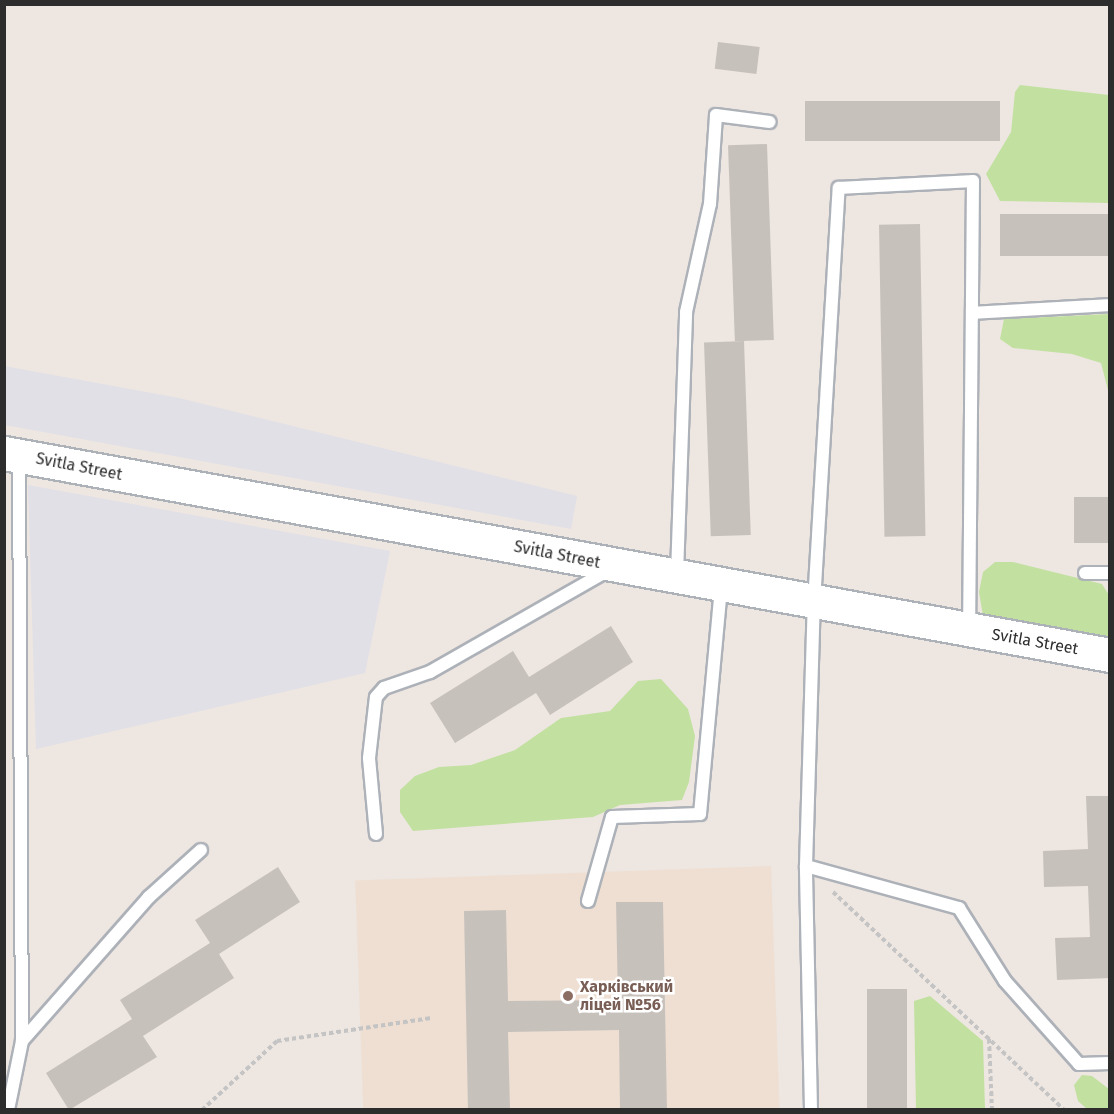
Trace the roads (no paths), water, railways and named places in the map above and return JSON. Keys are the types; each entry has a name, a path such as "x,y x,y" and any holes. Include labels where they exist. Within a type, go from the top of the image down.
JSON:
{"street":[{"name":"Svitla Street","path":"11,454 677,578 1110,655"}],"lane":[{"path":"677,578 686,312 710,204 716,115 770,122"},
{"path":"811,1110 806,866 814,603 839,188 973,181 969,630"},
{"path":"972,313 1110,305"},
{"path":"8,1110 22,1041 11,454"},
{"path":"376,834 369,758 376,697 384,688 430,672 615,566"},
{"path":"1085,573 1110,573"},
{"path":"588,901 612,817 700,814 721,586"},
{"path":"22,1041 149,897 201,850"},
{"path":"806,866 959,908 1005,981 1079,1064 1110,1063"}],"place":[{"name":"Харківський ліцей №56","path":"568,996"}]}
